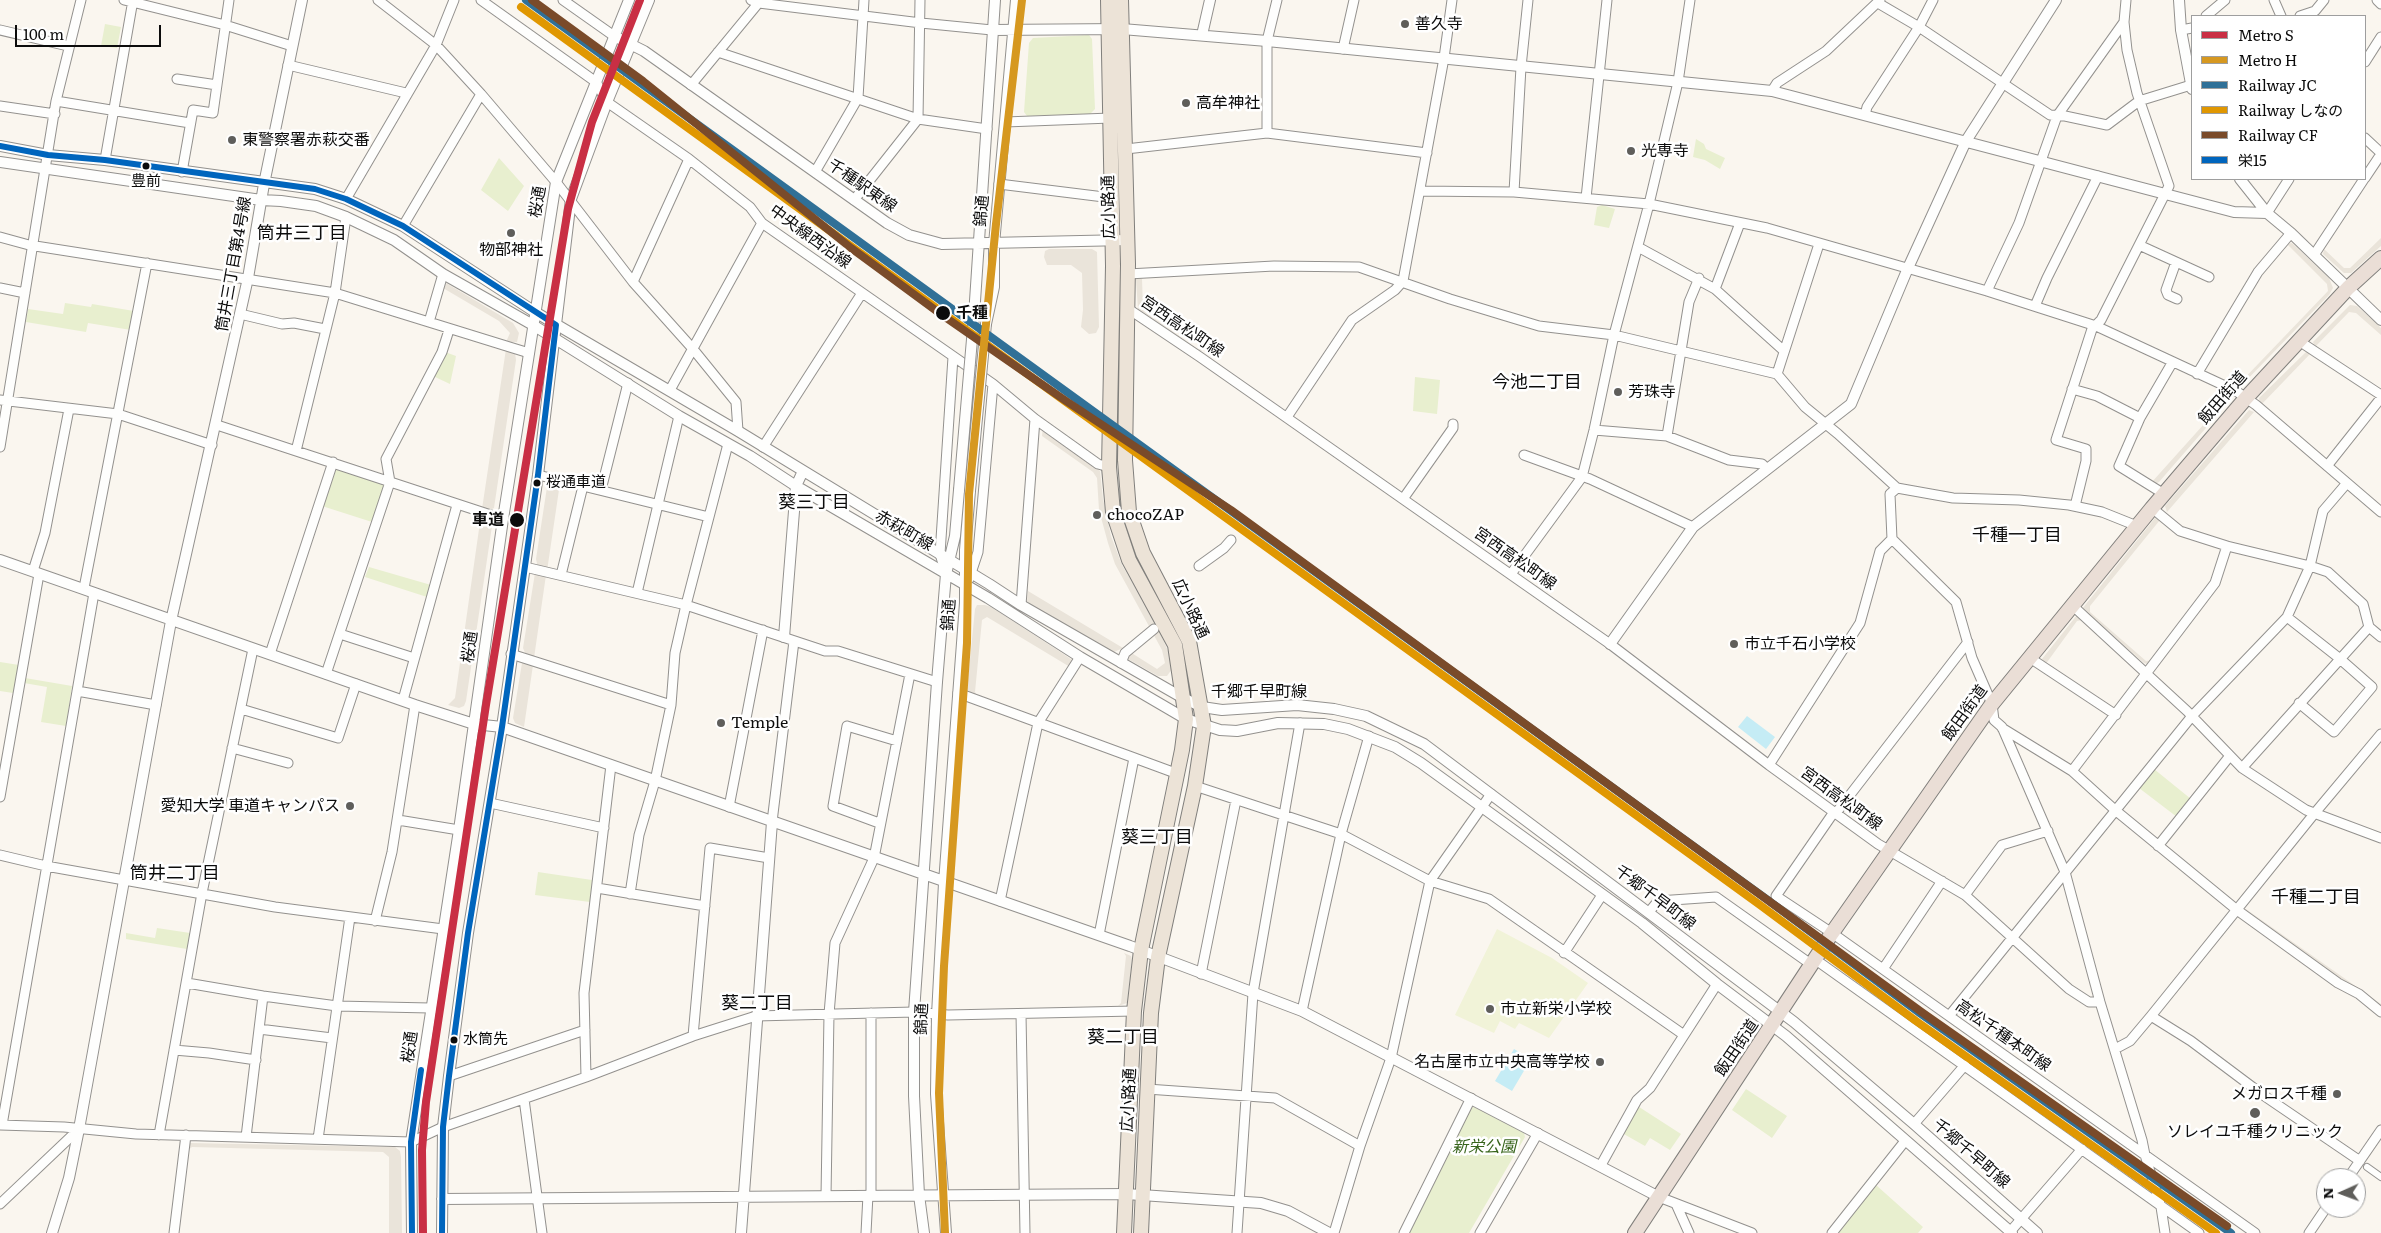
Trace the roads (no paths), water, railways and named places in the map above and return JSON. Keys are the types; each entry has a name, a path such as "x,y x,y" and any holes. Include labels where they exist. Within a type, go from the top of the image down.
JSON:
{"highway":[{"name":"飯田街道","path":"1636,1233 1772,1025 1838,937 1884,847 1992,704 2137,526 2246,398 2348,288 2381,258"}],"main road":[{"name":"広小路通","path":"1108,0 1116,28 1126,149 1128,274 1125,460 1129,512 1143,553 1189,641 1204,726 1195,786 1158,957 1151,1013 1140,1233"},
{"name":"広小路通","path":"1121,0 1116,28 1112,118 1111,410 1109,467 1113,512 1129,560 1175,645 1186,719 1178,774 1141,950 1134,1011 1124,1233"}],"street":[{"path":"182,172 193,110 213,113 229,0"},
{"name":"筒井三丁目第4号線","path":"52,1233 69,1178 79,1129 171,621 217,425 248,278 264,184 302,0"},
{"path":"378,0 436,45 481,94 571,199 632,282 693,349 736,402 738,431"},
{"path":"346,199 406,93 436,45 454,0"},
{"name":"中央線西沿線","path":"482,0 597,78 606,102 689,159 750,207 762,223 993,384 1035,419 1098,464 1109,467"},
{"path":"563,0 614,36 629,0"},
{"path":"630,44 649,0"},
{"path":"815,172 858,98 864,0"},
{"path":"854,200 918,119 920,0"},
{"name":"錦通","path":"924,1233 919,1195 914,1096 914,1012 946,574 955,536 974,316 995,0"},
{"name":"錦通","path":"946,1233 936,1094 937,1016 944,883 965,585 969,572 965,550 986,324 994,287 994,244 1016,0"},
{"path":"1202,35 1210,0"},
{"path":"1267,133 1267,41 1277,0"},
{"path":"1343,49 1354,0"},
{"path":"1287,417 1352,320 1395,290 1403,281 1444,58 1452,0"},
{"path":"1514,192 1521,67 1528,0"},
{"path":"1586,198 1607,0"},
{"path":"1511,574 1582,477 1614,335 1649,204 1678,82 1690,0"},
{"path":"1865,115 1867,106 1920,27 1933,0"},
{"path":"1610,644 1693,527 1851,404 1908,268 1966,141 2056,0"},
{"path":"2075,506 2086,461 2086,449 2056,440 2092,329 2096,326 2169,186 2139,101 2127,50 2124,22 2126,0"},
{"path":"2179,0 2181,30 2191,82"},
{"path":"2207,15 2225,0"},
{"path":"2274,0 2281,15"},
{"path":"2303,15 2315,11 2324,0"},
{"path":"2377,0 2381,4"},
{"path":"0,446 4,401 25,293 56,101 78,1"},
{"path":"105,160 129,1 225,25 292,46"},
{"path":"691,85 757,1 921,23 992,30 1116,28 1772,91 2234,212 2267,213"},
{"path":"1772,91 1777,83 1826,51 1879,2 1920,27 2050,115 2107,125 2139,101 2191,87"},
{"path":"1987,291 2018,223 2057,116 2124,22"},
{"path":"2181,30 2191,28"},
{"path":"0,30 68,46"},
{"name":"桜通","path":"412,1233 411,1142 430,1008 459,830 503,519 556,182 614,36"},
{"name":"千種駅東線","path":"614,36 644,51 854,200 909,235 942,244 1127,240"},
{"path":"2366,60 2381,37"},
{"name":"桜通","path":"442,1233 443,1127 449,1076 468,933 502,727 538,475 556,340 558,295 571,199 606,102 630,44"},
{"path":"718,52 918,119 987,129"},
{"path":"288,65 406,93"},
{"path":"177,79 217,85"},
{"path":"403,226 481,94"},
{"path":"56,101 190,123"},
{"path":"0,106 55,114"},
{"path":"1005,122 1112,118"},
{"path":"1126,149 1267,133 1427,153"},
{"path":"2366,139 2381,153 2366,176"},
{"name":"赤萩町線","path":"0,146 48,155 105,160 264,184 315,189 346,199 403,226 556,325 670,390 1021,605 1202,707"},
{"path":"632,282 689,159"},
{"name":"赤萩町線","path":"0,162 261,200 316,206 346,217 394,240 443,274 533,325 679,416 965,585 1080,657 1186,719"},
{"path":"2035,306 2098,176"},
{"path":"2241,180 2267,213 2291,232 2381,320"},
{"path":"2267,213 2288,180"},
{"path":"2314,255 2364,180"},
{"path":"999,184 1112,198"},
{"path":"1420,191 1514,192 1649,204 1767,228 1987,291 2096,326 2172,363 2236,391 2381,512"},
{"path":"296,451 325,329 336,292 346,217"},
{"path":"670,390 762,223"},
{"path":"1715,289 1740,223"},
{"path":"2197,374 2258,272 2291,232"},
{"path":"0,237 33,245 336,292 449,330 529,353"},
{"path":"1777,374 1818,244"},
{"path":"2139,245 2209,277"},
{"path":"1638,247 1699,278 1715,289 1784,351"},
{"path":"2176,262 2166,290 2168,295 2177,299"},
{"path":"147,263 118,414 89,590 77,691 1,1125 159,1135 411,1142 443,1127 586,1077 693,1036 756,1016 914,1012 937,1016 1134,1011"},
{"path":"1128,274 1274,266 1359,268 1523,322 1539,326 1614,335 1777,374 1805,407 1827,424 1897,488 1952,498 2019,500 2075,506 2102,512 2137,526"},
{"path":"429,322 443,274"},
{"path":"1667,436 1689,302 1699,278"},
{"path":"0,288 25,293"},
{"path":"763,447 862,293"},
{"name":"宮西高松町線","path":"1127,308 1287,417 1610,644 1769,765 1884,847 1965,895 2068,989 2089,1002 2100,1002"},
{"path":"240,314 282,324 294,323 325,329"},
{"path":"326,674 390,482 386,459 442,352 449,330"},
{"path":"2299,341 2381,396 2327,466"},
{"path":"946,574 940,554 953,357"},
{"path":"2164,494 2119,466 2140,418 2172,363"},
{"path":"601,490 628,383"},
{"path":"969,572 979,547 993,384"},
{"path":"2072,389 2098,396 2140,418"},
{"path":"4,401 118,414 212,445"},
{"path":"0,797 4,743 69,409"},
{"path":"636,593 679,416"},
{"path":"1021,605 1035,419"},
{"path":"1404,499 1453,428 1453,424"},
{"path":"217,425 503,519"},
{"path":"1594,430 1667,436 1729,460 1762,464 1767,469"},
{"path":"630,894 639,835 655,781 671,705 676,654 686,605 728,444"},
{"path":"1524,455 1582,477 1693,527"},
{"path":"270,654 333,462"},
{"path":"741,1233 756,1016 789,639 796,486 803,471"},
{"path":"538,475 709,517"},
{"path":"1949,1016 2011,936 2192,716 2287,617 2310,566 2323,511 2347,484"},
{"path":"561,575 584,486"},
{"path":"1897,488 1890,494 1892,539 1956,602 1972,658 1992,704 1994,720 2002,728 2072,771 2115,810 2237,910 2338,983 2359,994 2381,1012"},
{"path":"403,700 457,505"},
{"path":"2152,508 2180,531 2227,546 2328,572 2363,604 2369,627 2381,637"},
{"path":"1769,765 1860,623 1880,551 1892,539"},
{"path":"1199,566 1224,548 1230,540"},
{"path":"2072,771 2215,583 2227,546"},
{"path":"0,560 415,705 474,724 502,727 944,883 1141,950 1302,1011 1601,1165 1659,1197 1752,1233"},
{"path":"525,566 686,605 789,639 826,650 838,651 937,682"},
{"path":"2073,606 2192,716 2229,757 2242,768 2262,783 2314,814 2381,838"},
{"path":"2287,617 2372,687 2334,732 2299,703"},
{"path":"2242,768 2339,658 2369,627"},
{"path":"1121,663 1125,653 1154,629"},
{"path":"729,807 763,630"},
{"path":"340,634 414,658"},
{"path":"1835,812 1968,642"},
{"path":"159,1135 202,893 253,649"},
{"path":"511,654 671,705"},
{"path":"1000,901 1038,723 1080,657"},
{"path":"2030,658 2116,715"},
{"path":"826,1196 829,1014 835,943 874,858 879,823 910,674"},
{"path":"241,709 338,738 356,684"},
{"path":"77,691 156,706"},
{"path":"958,693 1178,774"},
{"name":"千郷千早町線","path":"1202,707 1236,710 1297,704 1334,709 1366,716 1424,744 1781,1012 1914,1124 2038,1233"},
{"path":"375,920 398,820 415,705"},
{"name":"千郷千早町線","path":"1186,719 1220,730 1236,731 1278,724 1300,723 1348,729 1395,747 1421,763 1642,923 1717,984 1772,1025 2011,1232"},
{"path":"1237,1233 1253,994 1300,723"},
{"path":"879,823 833,806 847,726 897,741"},
{"path":"2002,728 2065,872 2100,1002 2161,1207 2165,1233"},
{"path":"2115,1049 2130,1041 2381,734"},
{"path":"1302,1011 1341,834 1369,736"},
{"path":"232,748 288,763"},
{"path":"2158,846 2229,757"},
{"path":"1099,936 1134,758"},
{"path":"586,1077 584,993 611,765"},
{"path":"1195,786 1341,834 1430,881 1489,899 1684,1035"},
{"path":"1334,1233 1360,1146 1391,1058 1430,881 1491,794"},
{"path":"1201,974 1236,800"},
{"path":"490,803 604,828"},
{"name":"高松千種本町線","path":"1835,812 1776,896 1838,937 2255,1233"},
{"path":"398,820 459,830"},
{"path":"1965,895 2002,845 2048,831"},
{"path":"693,1036 710,848 769,858"},
{"path":"0,854 46,866 125,878 275,906 443,929"},
{"path":"1882,969 1942,882"},
{"path":"596,888 705,906"},
{"path":"1564,952 1602,895"},
{"path":"1649,912 1658,901 1716,897 1818,964 1964,1065 2199,1233"},
{"path":"318,1139 350,917"},
{"path":"187,983 337,1006 430,1008"},
{"path":"1601,1165 1637,1100 1650,1088 1717,984"},
{"path":"246,1137 264,996"},
{"path":"866,1233 870,1195 871,1013"},
{"path":"1022,1014 1026,1233"},
{"path":"2151,1016 2191,1041 2263,1095 2381,1177"},
{"path":"259,1029 332,1038"},
{"path":"449,1076 585,1030"},
{"path":"174,1050 256,1060"},
{"path":"1914,1124 1964,1065"},
{"path":"1147,1089 1275,1098 1360,1146"},
{"path":"1404,1233 1471,1098"},
{"path":"524,1099 542,1233"},
{"path":"0,1204 79,1129"},
{"path":"2359,1168 2363,1164 2381,1130"},
{"path":"1480,1233 1538,1133"},
{"path":"174,1233 186,1135"},
{"path":"1832,1233 1905,1141"},
{"path":"2011,1232 2021,1218 2082,1149"},
{"path":"442,1199 1126,1194 1261,1204 1288,1211 1329,1233"},
{"path":"1676,1204 1689,1233"},
{"path":"2309,1233 2319,1218"},
{"path":"1721,1233 1725,1224"}],"water":[{"path":"1747,716 1775,737 1766,749 1738,727"},
{"path":"1514,1049 1531,1059 1512,1091 1495,1081"}],"metro line":[{"name":"S","path":"423,1233 422,1150 426,1102 486,705 568,209 592,122 640,0"},
{"name":"H","path":"945,1233 939,1093 944,966 967,643 969,494 996,224 1022,0"}],"rail line":[{"name":"JC","path":"526,0 1765,898 1921,1014 2231,1233"},
{"name":"CF","path":"532,0 643,81 851,248 942,315 1066,401 1231,510 1923,1013 2227,1226"},
{"name":"しなの","path":"521,7 1760,905 1916,1021 2216,1233"}],"place":[{"name":"善久寺","path":"1405,24"},
{"name":"高牟神社","path":"1186,103"},
{"name":"東警察署赤萩交番","path":"232,140"},
{"name":"光専寺","path":"1631,151"},
{"name":"豊前","path":"146,166"},
{"name":"物部神社","path":"511,233"},
{"name":"千種","path":"943,313"},
{"name":"芳珠寺","path":"1618,392"},
{"name":"桜通車道","path":"537,483"},
{"name":"chocoZAP","path":"1097,515"},
{"name":"車道","path":"517,520"},
{"name":"市立千石小学校","path":"1734,644"},
{"name":"Temple","path":"721,723"},
{"name":"愛知大学 車道キャンパス","path":"350,806"},
{"name":"市立新栄小学校","path":"1490,1009"},
{"name":"水筒先","path":"454,1040"},
{"name":"名古屋市立中央高等学校","path":"1600,1062"},
{"name":"メガロス千種","path":"2337,1094"},
{"name":"ソレイユ千種クリニック","path":"2255,1113"}],"district":[{"name":"筒井三丁目","path":"302,234"},
{"name":"今池二丁目","path":"1537,383"},
{"name":"葵三丁目","path":"814,503"},
{"name":"千種一丁目","path":"2017,536"},
{"name":"葵三丁目","path":"1157,838"},
{"name":"筒井二丁目","path":"175,874"},
{"name":"千種二丁目","path":"2316,898"},
{"name":"葵二丁目","path":"757,1004"},
{"name":"葵二丁目","path":"1123,1038"}],"park label":[{"name":"新栄公園","path":"1484,1147"}]}
